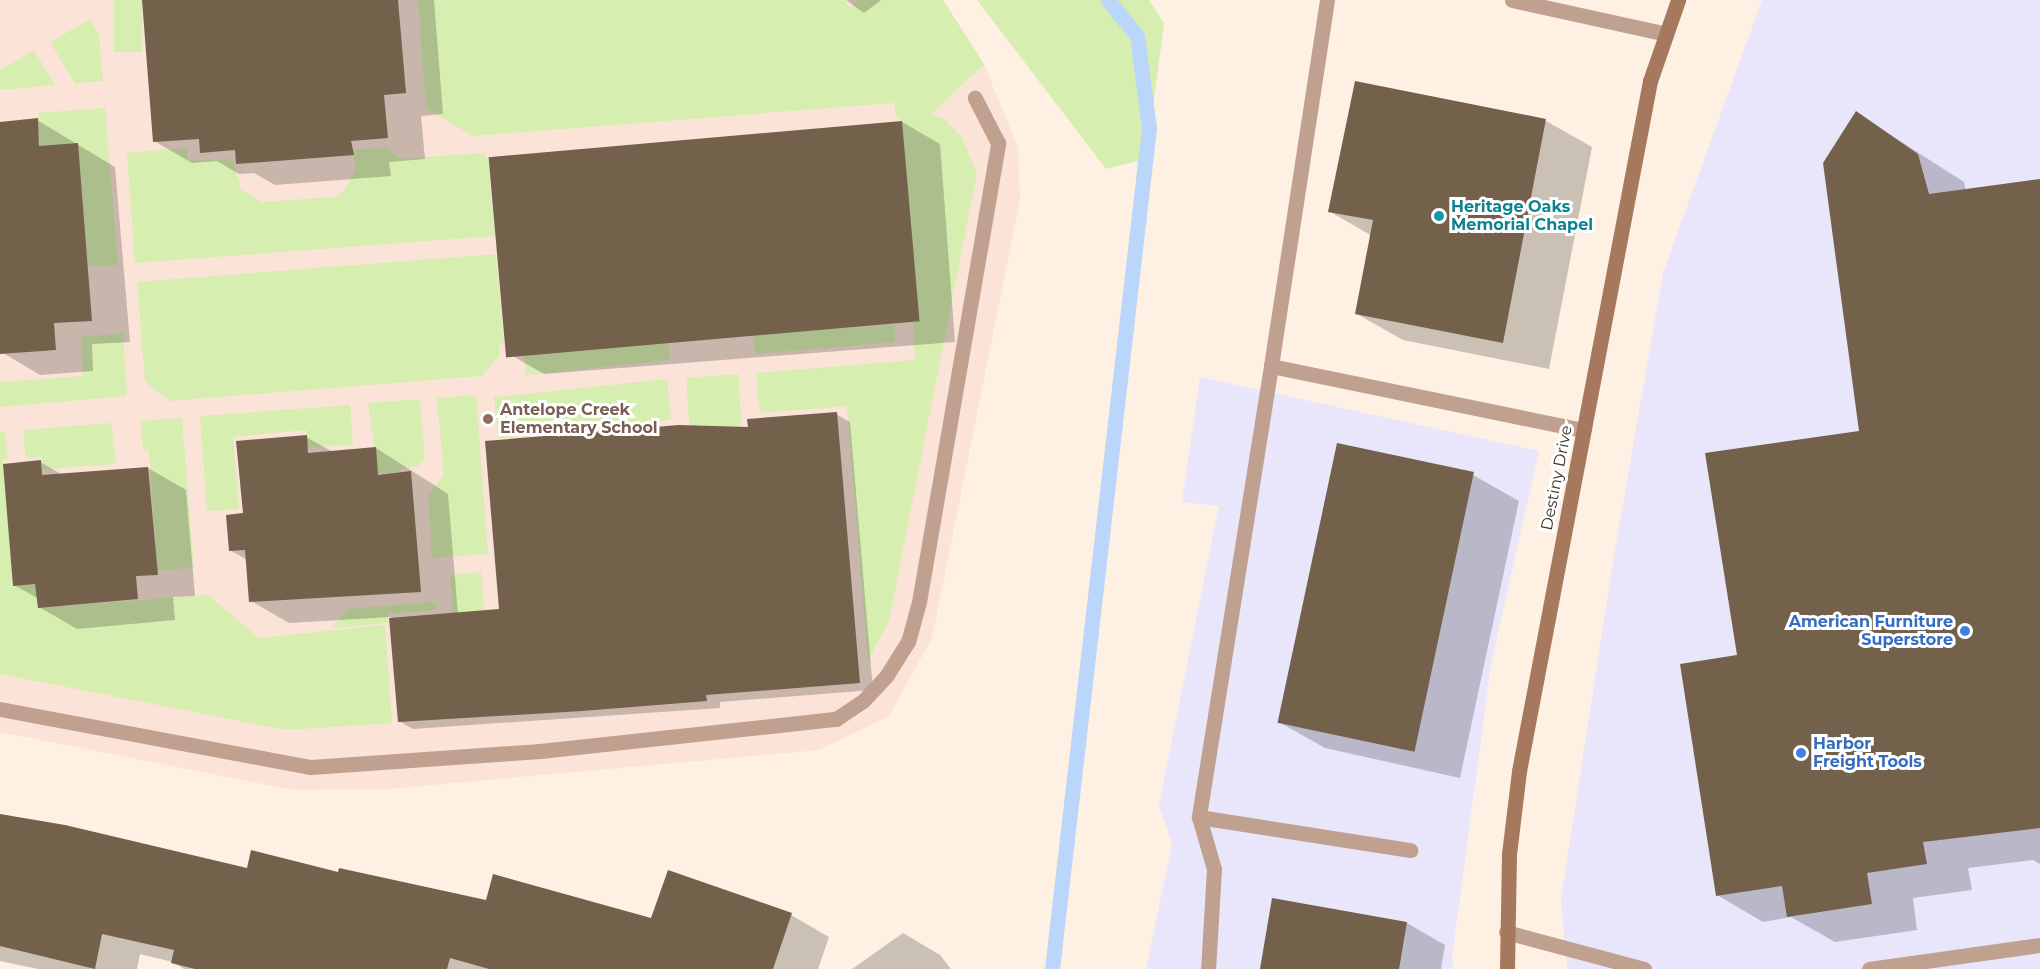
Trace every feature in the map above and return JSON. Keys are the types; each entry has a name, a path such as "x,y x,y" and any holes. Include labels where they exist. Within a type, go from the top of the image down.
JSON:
{"street":[{"name":"Destiny Drive","path":"1507,969 1509,854 1519,771 1650,81 1678,0"}],"lane":[{"path":"1208,969 1214,869 1199,817 1327,0"},
{"path":"1512,0 1666,34"},
{"path":"0,709 311,767 540,751 836,719 863,701 887,675 908,642 919,602 998,143 975,98"},
{"path":"1271,366 1584,430"},
{"path":"1199,817 1410,850"},
{"path":"1506,932 1644,969"},
{"path":"1869,969 2040,945"}],"shaded area":[{"name":"Antelope Creek Elementary School","path":"0,0 943,0 984,64 1018,148 1020,200 932,638 889,716 819,750 387,789 293,790 0,732"},
{"path":"1762,0 2040,0 2040,969 1567,969 1561,899 1613,562 1663,273"},
{"path":"1200,377 1539,451 1491,664 1452,957 1453,969 1146,969 1172,844 1159,805 1219,506 1182,502"}],"green space":[{"path":"114,0 142,0 142,52 114,52"},
{"path":"418,0 844,0 850,7 858,0 943,0 984,64 931,114 943,118 961,136 977,173 889,621 868,660 847,406 760,413 756,373 915,360 913,321 918,320 902,121 901,117 896,117 894,103 472,136 426,108"},
{"path":"977,0 1149,0 1164,24 1146,159 1106,169"},
{"path":"91,19 99,36 103,81 75,83 50,42"},
{"path":"34,50 55,85 0,90 0,70"},
{"path":"105,108 118,265 88,266 78,144 40,146 38,113"},
{"path":"386,147 400,159 484,153 488,159 495,236 135,263 127,153 186,148 188,161 232,159 241,189 262,202 334,197 343,191 356,170 353,150"},
{"path":"496,254 504,345 499,345 500,355 482,376 169,401 145,381 137,282"},
{"path":"895,325 895,342 755,354 753,334"},
{"path":"123,333 127,396 0,407 0,382 83,376 81,337"},
{"path":"668,340 670,360 526,375 524,355"},
{"path":"738,374 749,531 697,534 686,378"},
{"path":"667,379 671,420 498,438 494,397"},
{"path":"476,395 488,554 432,558 428,494 444,475 437,398"},
{"path":"420,399 425,459 419,466 401,468 401,472 378,474 368,403"},
{"path":"350,405 353,445 307,447 306,430 233,437 239,509 207,511 200,416"},
{"path":"182,418 194,568 157,570 150,461 148,449 143,450 141,421"},
{"path":"111,423 116,464 43,469 42,457 26,458 23,430"},
{"path":"5,431 8,459 3,460 13,585 35,584 38,608 208,595 259,638 385,625 392,723 286,730 0,674 0,432"},
{"path":"481,572 487,646 454,622 450,575"},
{"path":"435,602 436,610 388,614 388,623 332,628 347,609"}],"building":[{"path":"142,0 398,0 406,93 384,95 388,138 351,141 354,155 236,164 235,150 200,153 199,139 153,142"},
{"name":"Heritage Oaks Memorial Chapel","path":"1355,81 1546,119 1503,343 1355,314 1373,220 1328,212"},
{"path":"1856,111 1918,154 1929,194 2040,179 2040,828 1923,842 1927,864 1867,873 1872,904 1787,917 1782,886 1716,896 1680,664 1737,655 1705,453 1859,431 1823,163"},
{"path":"38,118 39,146 78,143 92,321 54,323 56,350 0,354 0,122"},
{"path":"902,121 920,321 506,357 489,157"},
{"path":"837,412 860,683 706,695 707,701 398,722 389,618 499,609 485,441 679,425 748,427 747,419"},
{"path":"307,435 308,453 376,447 378,475 411,471 421,592 249,602 245,550 229,551 226,515 243,513 236,441"},
{"path":"1337,443 1474,472 1414,752 1278,723"},
{"path":"41,460 42,475 148,467 158,575 136,576 138,599 38,608 35,584 13,586 3,464"},
{"path":"0,814 65,825 247,868 251,850 338,872 339,868 486,900 493,874 651,918 668,870 792,913 773,969 489,969 450,958 447,969 195,969 171,963 174,950 102,934 95,969 0,946"},
{"path":"1272,898 1407,922 1399,969 1260,969"}],"waterway":[{"path":"1052,969 1149,128 1137,36 1108,0"}],"place":[{"name":"Heritage Oaks Memorial Chapel","path":"1439,216"},
{"name":"Antelope Creek Elementary School","path":"488,419"},
{"name":"American Furniture Superstore","path":"1965,631"},
{"name":"Harbor Freight Tools","path":"1801,753"}]}
